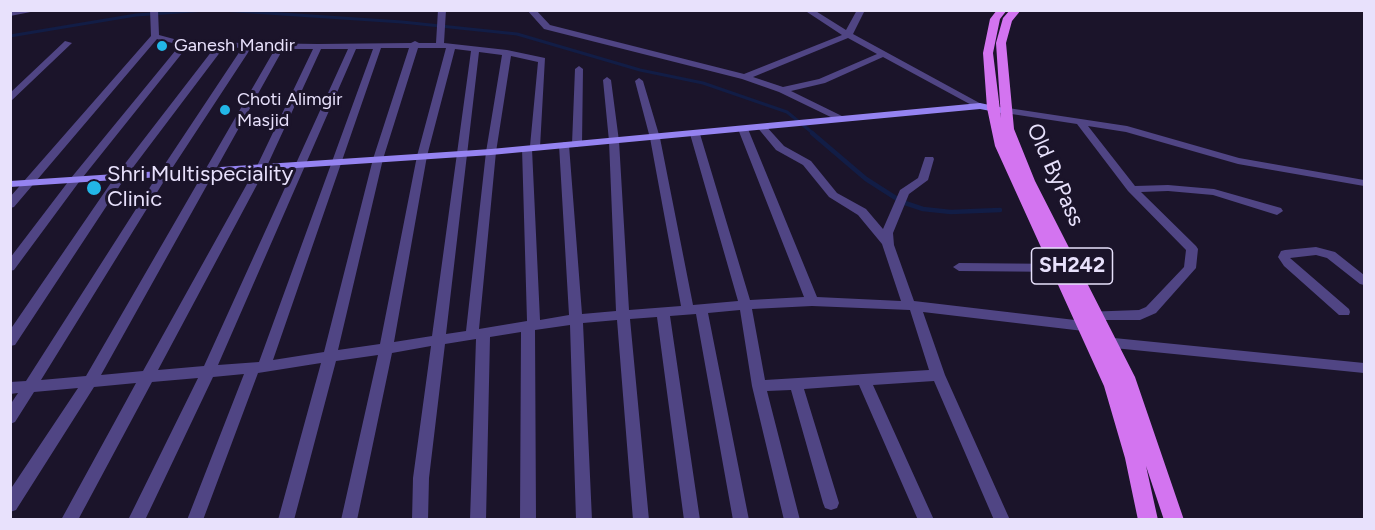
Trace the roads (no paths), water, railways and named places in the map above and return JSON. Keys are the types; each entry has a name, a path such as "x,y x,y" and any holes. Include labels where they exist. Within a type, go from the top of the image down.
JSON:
{"main road":[{"name":"Old ByPass","path":"1002,10 995,19 988,53 994,108 1008,129 1028,181 1094,328 1135,458 1148,519"},
{"name":"Old ByPass","path":"994,108 1002,80 1001,43 1007,21 1016,10"},
{"name":"Old ByPass","path":"1094,328 1126,377 1174,519"}],"street":[{"path":"10,14 37,10"},
{"path":"349,519 386,348 445,46 442,10"},
{"path":"531,10 547,27 745,77 782,90 841,119"},
{"path":"808,10 883,54 994,108"},
{"path":"745,77 848,35 861,10"},
{"path":"10,206 155,36 154,15"},
{"path":"155,36 185,44 353,47 415,43 507,53 542,60 531,148 528,519"},
{"path":"10,99 14,91 68,43"},
{"path":"286,519 330,357 378,159 415,43"},
{"path":"10,267 75,180 185,44"},
{"path":"10,341 121,176 222,44"},
{"path":"10,418 33,386 164,173 249,44"},
{"path":"10,505 90,381 281,45"},
{"path":"195,519 258,368 378,45"},
{"path":"69,519 148,379 262,166 318,47"},
{"path":"136,519 208,372 353,47"},
{"path":"420,519 421,478 474,50"},
{"path":"478,519 477,334 491,152 507,53"},
{"path":"782,90 822,81 883,54"},
{"path":"579,69 570,144 584,519"},
{"path":"607,80 614,141 623,315 641,519"},
{"path":"639,81 655,138 741,519"},
{"path":"10,184 491,152 826,120 994,108 1136,131 1247,163 1365,183"},
{"path":"1080,122 1132,189 1192,249 1192,265 1146,312 1094,328"},
{"path":"767,126 780,148 807,163 833,195 862,212 886,242 938,375 1002,519"},
{"path":"743,129 812,301"},
{"path":"695,134 745,304 759,386 792,519"},
{"path":"886,242 887,233 906,189 923,180 929,159"},
{"path":"1132,189 1168,188 1214,192 1276,211"},
{"path":"1344,312 1288,263 1284,257 1285,254 1316,251 1330,255 1365,281"},
{"path":"959,267 1066,268"},
{"path":"10,388 148,379 258,368 576,319 745,304 812,301 912,306 1094,328 1365,368"},
{"path":"663,311 692,519"},
{"path":"759,386 938,375"},
{"path":"864,380 926,519"},
{"path":"796,384 831,503"}],"waterway":[{"path":"10,36 136,15 206,10"},
{"path":"222,10 402,22 517,34 640,70 703,83 787,112 814,134"},
{"path":"812,133 866,179 902,202 923,209 951,212 1000,210"}],"place":[{"name":"Ganesh Mandir","path":"162,46"},
{"name":"Choti Alimgir Masjid","path":"225,110"},
{"name":"Shri Multispeciality Clinic","path":"94,188"}]}
